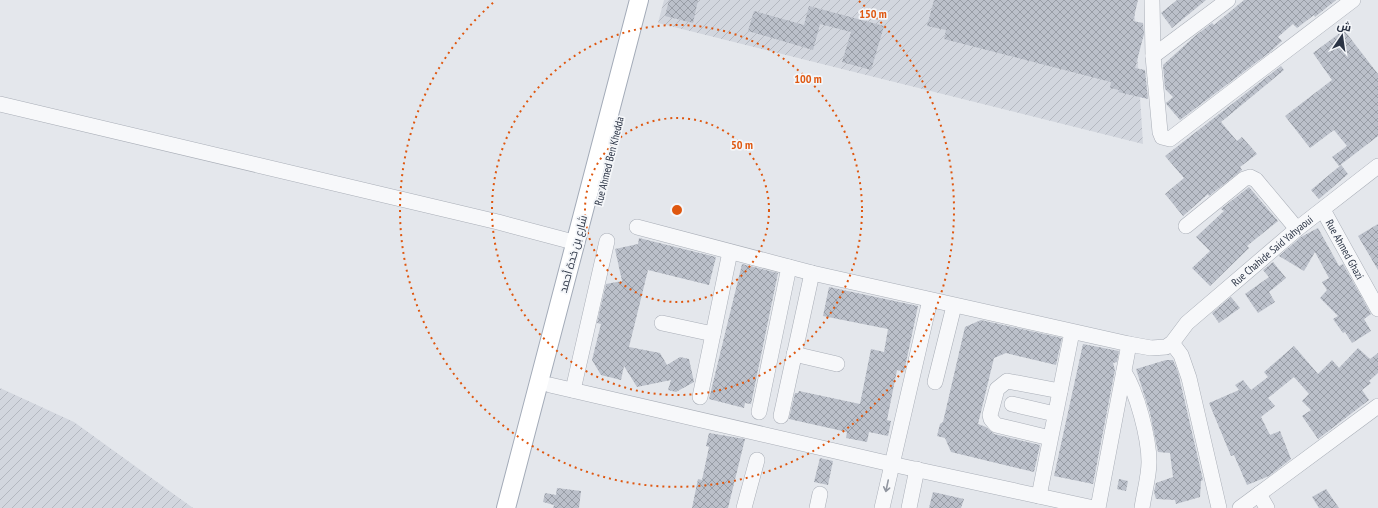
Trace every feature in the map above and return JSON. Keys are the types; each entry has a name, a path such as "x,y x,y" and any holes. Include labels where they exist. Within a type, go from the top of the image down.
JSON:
{"main road":[{"name":"شارع بن خدة أحمد","path":"506,508 577,243 639,0"},
{"name":"Rue Ahmed Ben Khedda","path":"518,508 650,0"}],"street":[{"path":"1152,0 1153,56 1160,132 1162,137 1170,139 1353,0"},
{"path":"1153,56 1228,0"},
{"path":"0,104 490,220 577,243"},
{"name":"Rue Chahide Said Yahyaoui","path":"1172,343 1187,323 1297,229 1378,166"},
{"path":"1186,226 1244,179 1250,177 1256,180 1297,229"},
{"name":"Rue Ahmed Ghazi","path":"1323,210 1378,309"},
{"path":"638,227 812,273 1072,332 1129,344 1159,348 1166,347 1172,343 1181,355 1189,378 1219,508"},
{"path":"573,390 607,241"},
{"path":"700,397 730,252"},
{"path":"759,412 789,267"},
{"path":"781,416 812,273"},
{"path":"882,508 930,300"},
{"path":"935,382 954,306"},
{"path":"662,323 713,334"},
{"path":"1039,496 1072,332"},
{"path":"1098,508 1129,344"},
{"path":"794,354 838,364"},
{"path":"1124,372 1136,396 1148,454 1148,470 1142,508"},
{"path":"1050,438 996,425 991,419 990,415 997,389 1007,381 1060,391"},
{"path":"550,385 891,464 1094,508"},
{"path":"1012,404 1056,414"},
{"path":"1240,508 1378,406"},
{"path":"744,508 756,460"},
{"path":"909,508 917,469"},
{"path":"1259,494 1267,508"}],"shaded area":[{"path":"664,0 1124,0 1134,2 1143,144 658,23"},
{"path":"0,388 74,422 193,508 0,508"}],"building":[{"path":"669,0 698,0 693,23 665,16"},
{"path":"934,0 1138,0 1133,21 1143,23 1144,34 1135,68 1145,70 1148,99 1118,92 1119,90 1110,88 1111,82 944,39 946,30 927,26"},
{"path":"1177,0 1206,0 1172,28 1161,13"},
{"path":"1244,0 1336,0 1315,17 1314,15 1297,28 1293,24 1278,37 1282,41 1270,52 1180,120 1166,103 1173,97 1165,89 1163,65 1195,36 1212,23 1214,25"},
{"path":"809,6 884,26 871,70 842,62 851,32 820,24 813,50 748,31 754,11 804,25"},
{"path":"1344,30 1378,74 1378,136 1339,166 1332,157 1347,146 1334,130 1310,148 1285,116 1332,80 1313,53"},
{"path":"1281,66 1284,70 1221,122 1237,141 1242,137 1257,154 1240,167 1242,170 1209,196 1208,194 1183,216 1165,194 1184,178 1165,156"},
{"path":"1341,165 1348,174 1319,199 1311,190"},
{"path":"1249,187 1278,221 1247,246 1249,248 1210,286 1192,268 1210,251 1196,237 1224,211 1221,209"},
{"path":"1378,224 1378,270 1358,236"},
{"path":"1318,228 1339,266 1343,264 1371,314 1364,319 1371,331 1352,343 1345,332 1343,333 1333,319 1338,316 1320,298 1327,290 1322,282 1329,278 1315,252 1304,271 1279,256 1301,237"},
{"path":"639,238 716,257 709,285 648,270 629,347 660,353 667,365 680,357 689,359 694,382 676,392 668,390 671,380 637,387 624,366 621,380 601,375 592,360 601,324 597,323 606,284 622,281 615,249 638,244"},
{"path":"1273,262 1286,278 1269,292 1275,302 1258,313 1245,294 1269,277 1263,270"},
{"path":"742,264 778,273 751,404 745,403 744,408 709,399"},
{"path":"829,287 918,306 904,372 897,370 887,420 891,421 888,436 869,432 867,442 846,438 847,432 789,419 795,393 798,393 799,391 860,404 871,349 884,352 888,329 823,316"},
{"path":"1231,297 1240,308 1219,323 1212,313"},
{"path":"981,320 1062,338 1056,365 1006,353 994,358 978,424 986,427 994,434 1040,445 1034,472 951,452 945,438 937,436 940,424 943,422 965,327"},
{"path":"1083,344 1119,351 1117,362 1113,363 1115,370 1093,484 1054,476"},
{"path":"1294,346 1318,374 1332,360 1339,368 1358,348 1370,359 1378,353 1378,373 1369,381 1371,383 1362,390 1369,400 1318,439 1302,416 1311,410 1302,401 1309,394 1294,377 1268,398 1275,406 1261,417 1270,435 1280,431 1291,459 1269,476 1247,485 1234,455 1231,456 1209,403 1239,390 1235,385 1243,380 1251,390 1268,377 1264,372"},
{"path":"1166,360 1173,360 1178,372 1203,480 1201,481 1200,497 1176,504 1175,500 1156,499 1154,492 1156,483 1173,477 1170,453 1158,452 1150,413 1136,369"},
{"path":"709,433 745,439 728,508 692,508 698,479 702,480 709,447 706,446"},
{"path":"820,458 833,461 828,485 814,482"},
{"path":"1119,479 1128,481 1126,491 1117,489"},
{"path":"557,488 581,491 579,508 553,508 554,505 543,502 545,493 556,495"},
{"path":"1326,489 1339,508 1319,508 1312,497"},
{"path":"933,492 964,499 961,508 929,508"}]}
